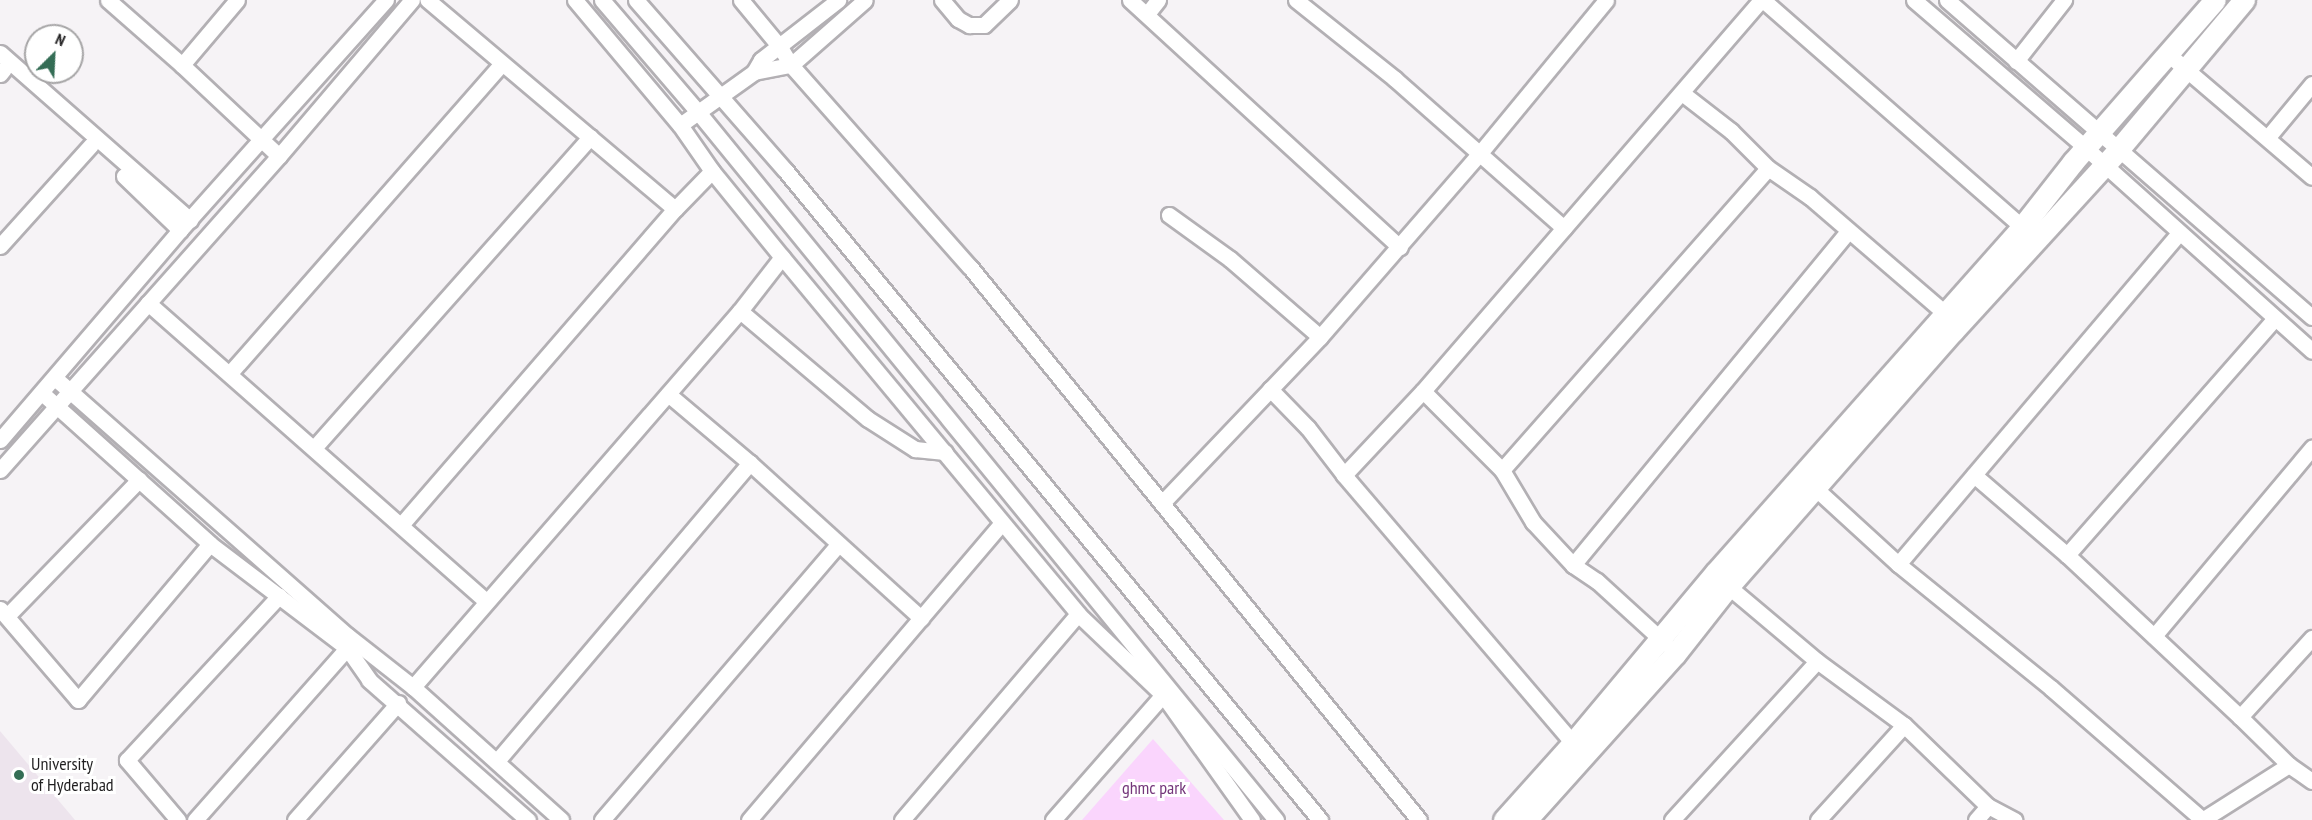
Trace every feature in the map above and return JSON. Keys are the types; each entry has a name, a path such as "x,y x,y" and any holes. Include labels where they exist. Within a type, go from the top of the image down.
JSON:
{"street":[{"path":"108,0 182,64 279,156"},
{"path":"182,64 237,0"},
{"path":"0,440 184,226 386,0"},
{"path":"0,470 279,156 412,0"},
{"path":"428,0 675,209"},
{"path":"575,0 680,125 712,171 782,257 1078,614 1163,695 1252,820"},
{"path":"602,0 698,112 1276,820"},
{"path":"636,0 785,170 1320,820"},
{"path":"741,0 780,47 791,65 970,267 1419,820"},
{"path":"680,125 754,72 761,60 838,0"},
{"path":"754,72 791,65 865,0"},
{"path":"942,0 958,19 969,25 984,25 1010,0"},
{"path":"1130,0 1400,247"},
{"path":"1147,14 1158,0"},
{"path":"1162,503 1320,337 1400,247 1606,0"},
{"path":"1344,475 1423,391 1546,246 1762,0 2022,227"},
{"path":"1914,0 2312,317"},
{"path":"1947,0 2016,61 2093,141"},
{"path":"2016,61 2064,0"},
{"path":"1526,820 1721,580 1795,483 2022,227 2093,141 2216,0"},
{"path":"1721,580 1815,488 2111,157 2244,0"},
{"path":"1303,2 1395,79 1564,228"},
{"path":"0,53 200,243"},
{"path":"2168,54 2268,137 2312,177"},
{"path":"230,373 501,64"},
{"path":"1,69 28,87 184,226"},
{"path":"2268,137 2312,84"},
{"path":"1682,93 1731,131 1768,168 1810,197 1945,313"},
{"path":"314,448 590,137"},
{"path":"0,246 91,145"},
{"path":"2111,157 2179,233 2312,351"},
{"path":"1502,470 1768,168"},
{"path":"401,525 675,209 712,171"},
{"path":"1169,215 1230,259 1320,337"},
{"path":"1573,565 1848,231"},
{"path":"1898,564 2179,233"},
{"path":"413,687 740,310 782,257"},
{"path":"148,303 486,601"},
{"path":"740,310 868,419 915,449 945,452"},
{"path":"2067,555 2275,318"},
{"path":"55,378 339,628 413,687 561,820"},
{"path":"1270,389 1308,428 1344,475 1573,743"},
{"path":"1423,391 1502,470 1533,522 1573,565 1597,581 1668,646"},
{"path":"42,393 210,544 347,648 369,680 528,820"},
{"path":"668,393 750,463 921,618"},
{"path":"2154,636 2312,448"},
{"path":"497,761 750,463"},
{"path":"1974,475 2067,555 2289,765 2312,781"},
{"path":"139,480 4,613 78,700 210,544"},
{"path":"1795,483 1815,488 1898,564 2051,688 2202,820 2289,765"},
{"path":"755,818 1002,523"},
{"path":"602,820 838,545"},
{"path":"1721,580 1817,661 1904,725 1988,806 2014,820"},
{"path":"178,820 127,760 279,596"},
{"path":"902,820 1078,614"},
{"path":"1504,820 1573,743 1668,646"},
{"path":"195,820 347,648"},
{"path":"2240,717 2308,649"},
{"path":"1672,820 1817,661"},
{"path":"369,680 383,664"},
{"path":"1053,820 1163,695"},
{"path":"295,820 398,704"},
{"path":"1818,820 1904,725"},
{"path":"1976,820 1988,806"}],"shaded area":[{"name":"University of Hyderabad","path":"0,731 75,820 0,820"}],"green space":[{"name":"ghmc park","path":"1153,739 1224,820 1082,820"}],"place":[{"name":"University of Hyderabad","path":"19,775"}]}
